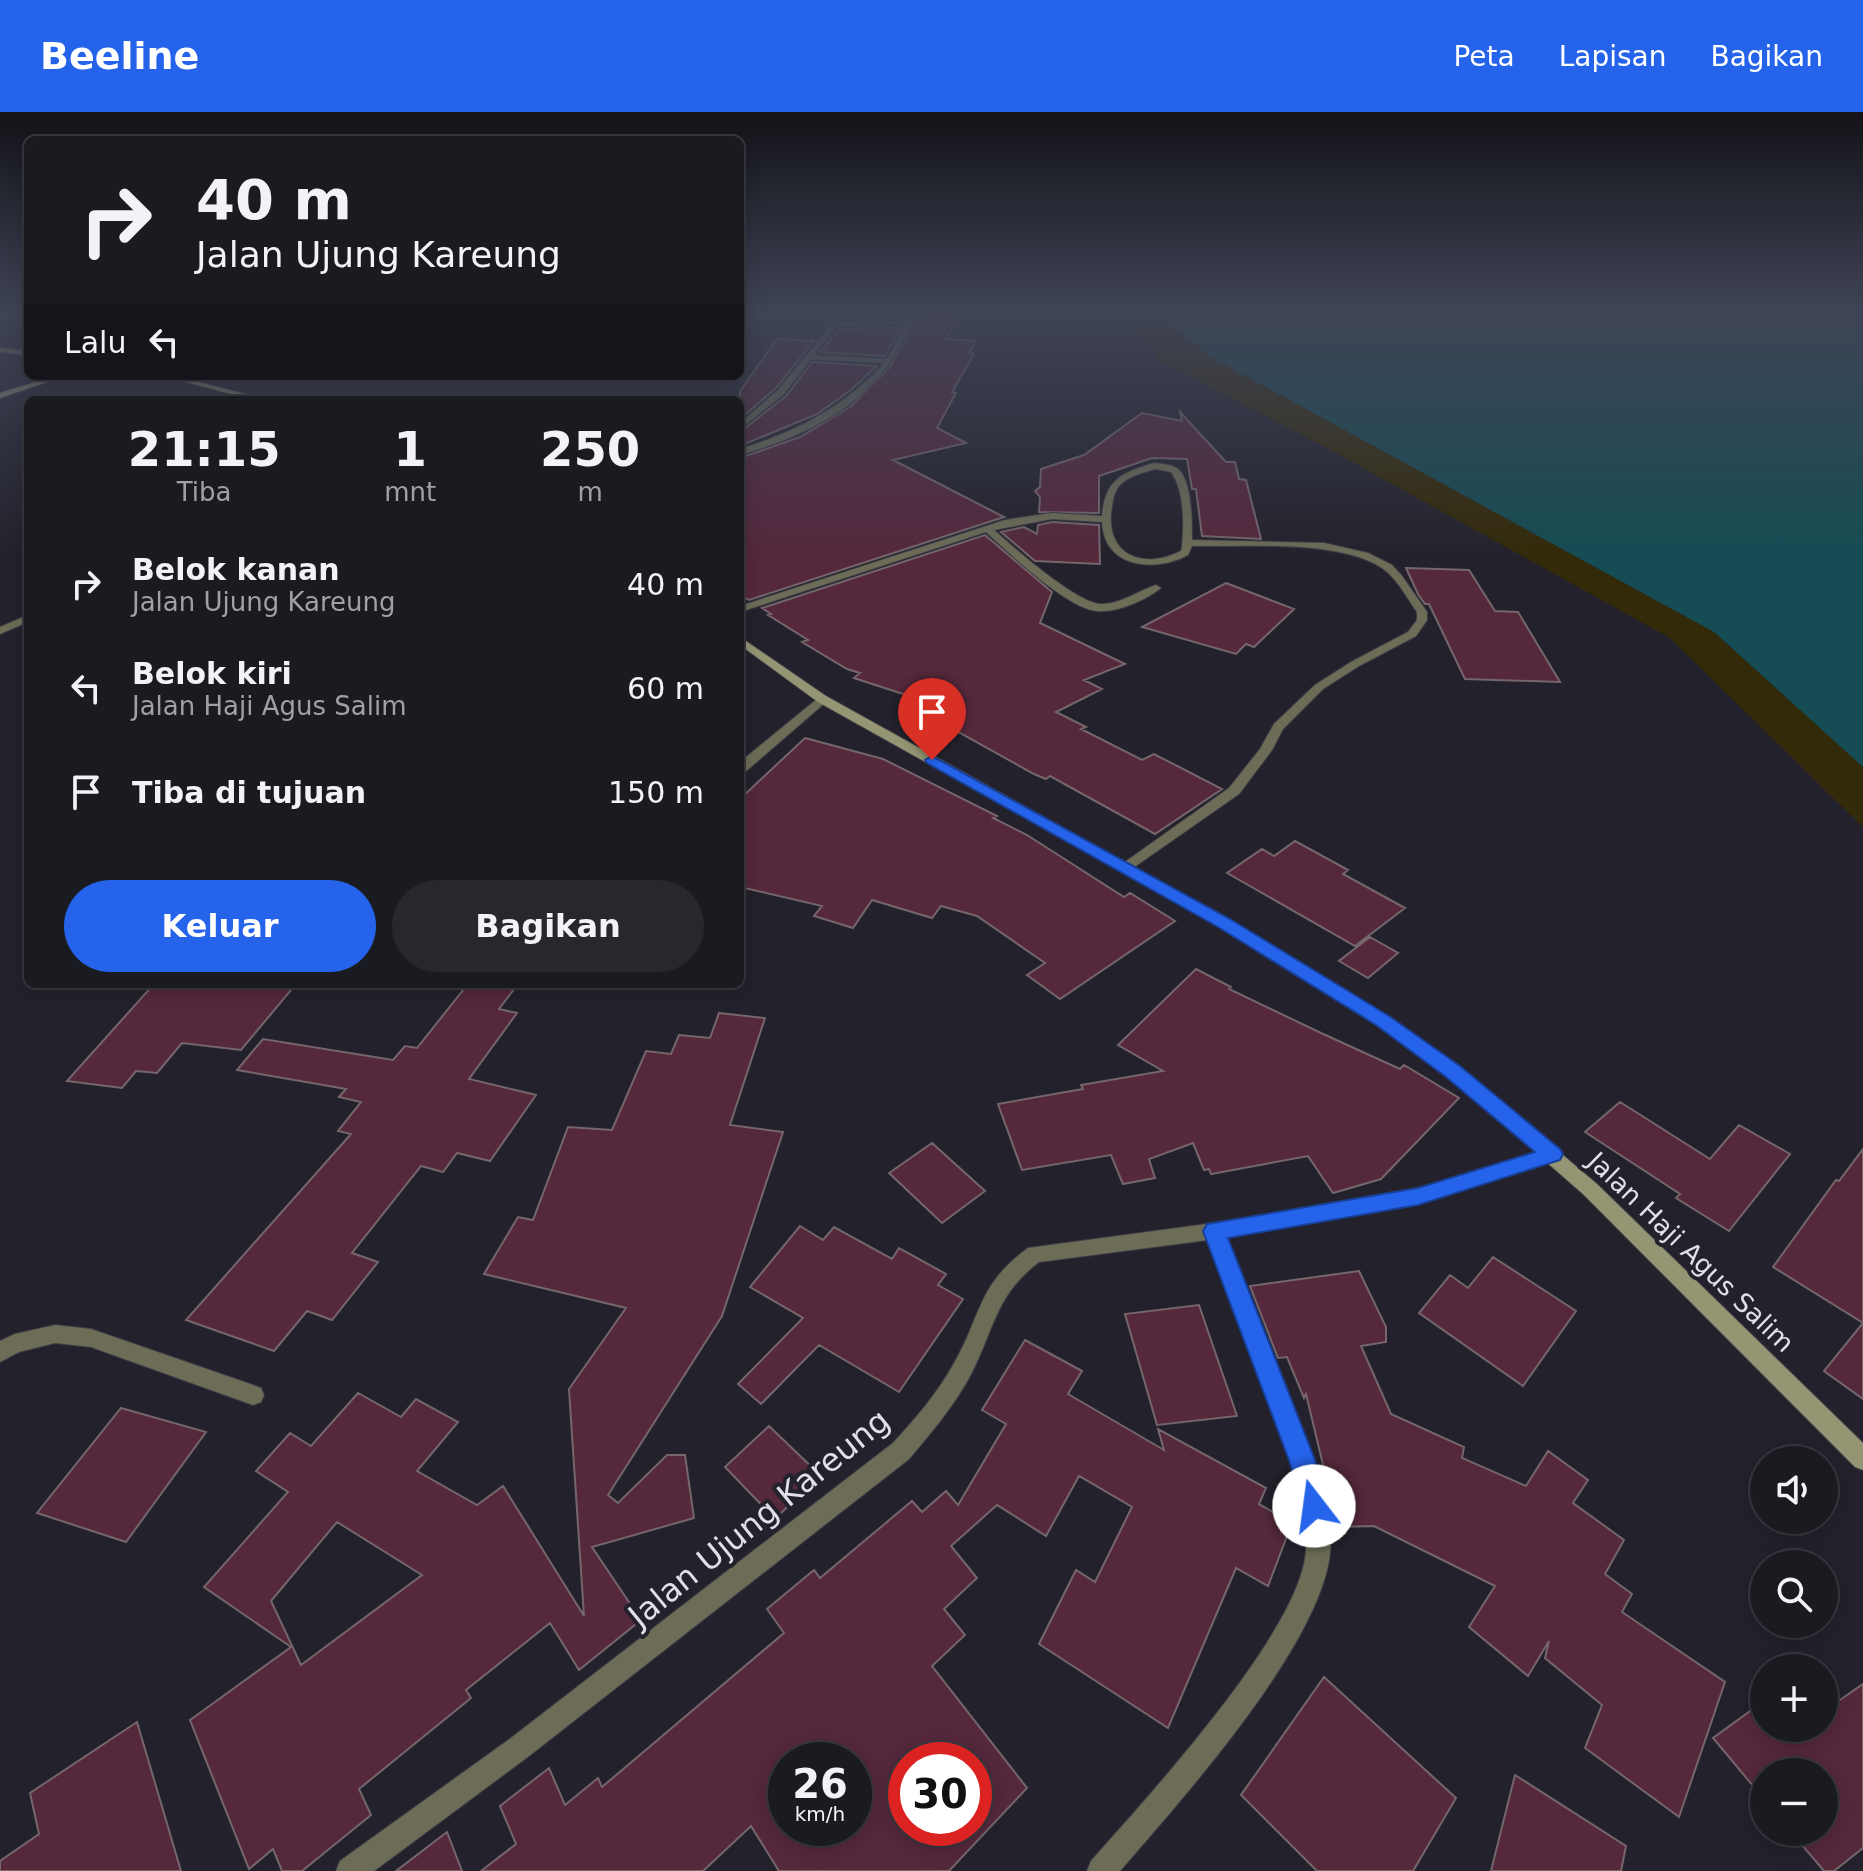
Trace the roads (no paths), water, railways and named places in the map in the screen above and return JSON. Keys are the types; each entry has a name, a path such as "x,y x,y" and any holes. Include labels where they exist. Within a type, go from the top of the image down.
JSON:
{"main road":[{"name":"Jalan Haji Agus Salim","path":"744,643 822,699 1125,867 1382,1021 1453,1071 1552,1154 1706,1301 1863,1459"}],"street":[{"path":"744,424 780,393"},
{"path":"744,451 782,439 822,418 858,393"},
{"path":"1164,467 1180,477 1189,543 1185,553 1169,560 1127,556 1113,548 1106,519 1111,490 1115,485 1142,470 1164,467"},
{"path":"744,608 987,528 1035,517 1106,519"},
{"path":"987,528 1011,551 1089,607 1112,606 1156,588"},
{"path":"1125,867 1234,791 1266,750 1278,727 1319,687 1412,634 1422,620 1422,612 1398,578 1388,567 1365,555 1324,546 1189,543"},
{"path":"0,631 24,620"},
{"path":"744,766 822,699"},
{"name":"Jalan Ujung Kareung","path":"350,1871 533,1738 901,1451 936,1411 963,1370 997,1288 1011,1269 1035,1254 1068,1247 1214,1231 1418,1196 1552,1154"},
{"path":"1101,1871 1215,1734 1281,1641 1305,1597 1318,1555 1314,1506 1302,1460 1214,1231"},
{"path":"0,1352 15,1344 55,1334 91,1338 253,1395"}],"water":[{"path":"1277,393 1863,393 1863,767 1714,632"}]}
